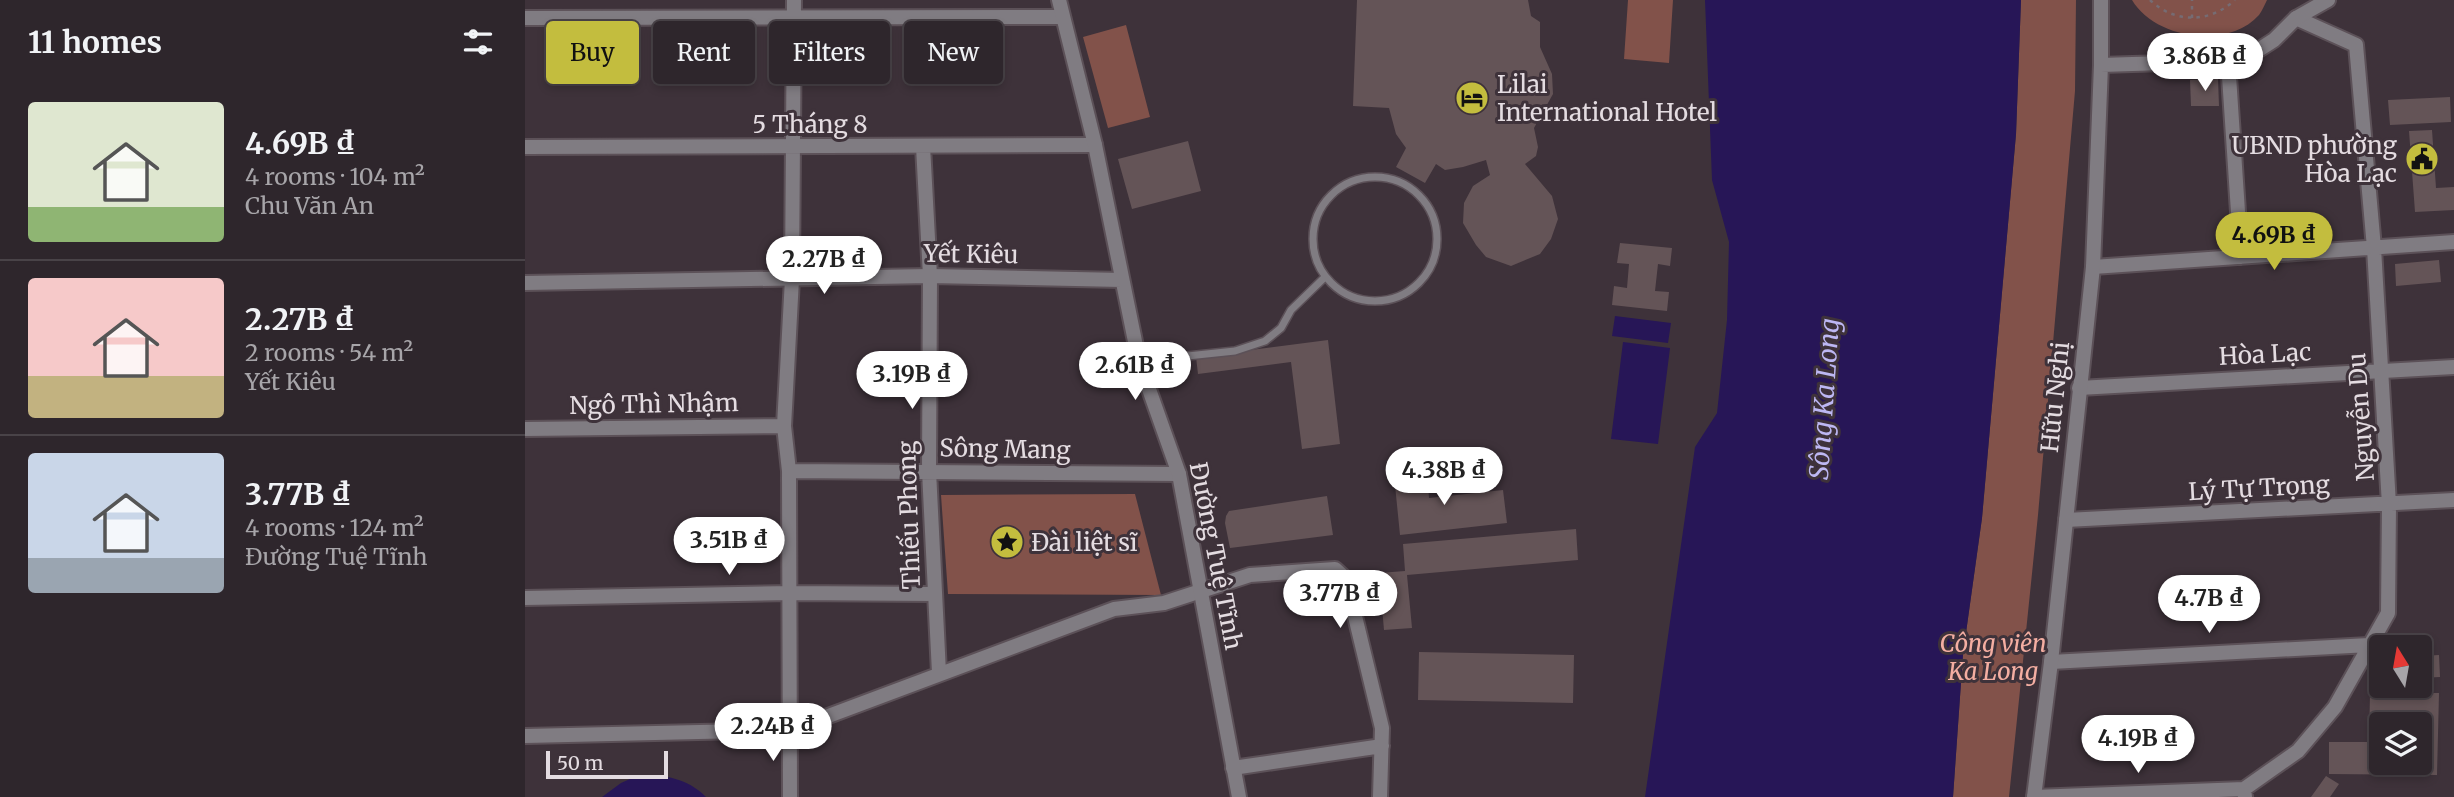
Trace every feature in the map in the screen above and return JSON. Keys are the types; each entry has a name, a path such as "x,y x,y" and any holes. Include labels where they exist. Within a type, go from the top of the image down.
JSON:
{"street":[{"path":"790,797 791,593 789,471 784,426 792,279 794,0"},
{"name":"Đường Tuệ Tĩnh","path":"1059,0 1095,145 1139,361 1179,474 1239,797"},
{"name":"Hữu Nghị","path":"2034,797 2093,267 2101,0"},
{"path":"2296,18 2303,0"},
{"path":"2101,65 2228,61 2260,49 2274,40 2296,18 2328,0"},
{"path":"525,18 1062,17"},
{"name":"Nguyễn Du","path":"2296,18 2355,45 2374,248 2389,505 2388,613 2375,635"},
{"path":"2228,61 2241,257"},
{"name":"5 Tháng 8","path":"525,147 1095,145"},
{"name":"Thiếu Phong","path":"923,146 930,276 929,471 939,673"},
{"path":"2093,267 2454,242"},
{"name":"Yết Kiêu","path":"525,283 930,276 1122,280"},
{"name":"Hòa Lạc","path":"2079,387 2454,367"},
{"name":"Ngô Thì Nhậm","path":"525,429 784,426"},
{"name":"Sông Mang","path":"789,471 1179,474"},
{"name":"Lý Tự Trọng","path":"2066,520 2454,500"},
{"path":"525,736 791,730 1114,610 1164,603 1250,575 1335,569 1346,579 1382,728 1380,797"},
{"path":"525,598 791,593 934,594"},
{"path":"2051,662 2369,645"},
{"name":"Nguyễn Du","path":"2244,793 2298,751 2335,707 2369,645"},
{"path":"1233,768 1382,746"},
{"path":"2034,797 2244,793"}],"lane":[{"path":"1376,177 1396,180 1413,190 1427,205 1435,222 1437,241 1433,260 1424,276 1411,289 1394,298 1375,301 1356,298 1339,290 1325,277 1315,259 1312,239 1319,211 1338,188 1356,179 1376,177"},
{"path":"1139,361 1235,351 1265,341 1281,328 1291,310 1325,277"}],"path":[{"path":"2150,0 2163,11 2177,17 2192,18 2207,17 2221,11 2235,0"},
{"path":"2192,0 2192,18"}],"green space":[{"path":"1628,0 1673,0 1669,63 1624,59"},
{"name":"Công viên Ka Long","path":"2021,0 2076,0 2075,91 2038,515 2009,797 1953,797 1963,654 1982,518 2016,134"},
{"path":"2132,0 2267,0 2259,15 2246,26 2211,36 2174,31 2157,24"},
{"path":"1126,25 1150,117 1108,128 1083,37"},
{"path":"1135,494 1161,595 948,594 941,495"}],"water":[{"name":"Sông Ka Long","path":"1705,0 2021,0 2016,134 1982,518 1963,654 1953,797 1645,797 1695,447 1717,413 1727,320 1729,242 1712,180"},
{"path":"1615,316 1671,323 1668,343 1612,336"},
{"path":"1623,342 1670,348 1658,444 1611,439"},
{"path":"639,775 676,779 706,797 602,797 621,783"}],"building":[{"path":"1357,0 1528,0 1531,16 1540,22 1540,47 1552,74 1553,94 1534,128 1538,147 1536,156 1525,164 1552,196 1558,219 1551,239 1540,254 1511,266 1486,257 1463,223 1464,203 1473,186 1490,175 1486,160 1445,170 1436,164 1425,183 1396,167 1406,148 1396,134 1389,108 1353,106"},
{"path":"2218,79 2219,106 2191,106 2190,80"},
{"path":"2450,97 2451,122 2390,125 2388,100"},
{"name":"UBND phường Hòa Lạc","path":"2432,130 2436,188 2454,187 2454,210 2415,212 2409,131"},
{"path":"1188,141 1201,191 1132,209 1118,159"},
{"path":"1620,243 1672,248 1670,266 1658,264 1655,291 1669,292 1667,311 1612,305 1614,286 1627,288 1629,264 1617,263"},
{"path":"2439,260 2441,282 2396,286 2395,264"},
{"path":"1328,340 1340,444 1302,449 1291,362 1198,374 1196,357"},
{"path":"1427,472 1429,498 1503,490 1507,523 1400,535 1394,475"},
{"path":"1327,496 1333,535 1230,548 1225,523 1229,511"},
{"path":"1576,529 1578,560 1407,575 1412,628 1384,630 1379,573 1405,571 1403,544"},
{"path":"1419,652 1574,655 1573,703 1418,700"},
{"path":"2433,655 2439,655 2440,677 2433,677"},
{"path":"2433,693 2439,693 2437,775 2432,775 2432,712 2370,712 2370,698 2433,698"},
{"path":"2329,742 2369,742 2369,774 2329,774"},
{"path":"2326,776 2339,784 2330,797 2311,797"}],"place":[{"name":"Lilai International Hotel","path":"1472,98"},
{"name":"UBND phường Hòa Lạc","path":"2422,159"},
{"name":"Đài liệt sĩ","path":"1007,542"}]}
